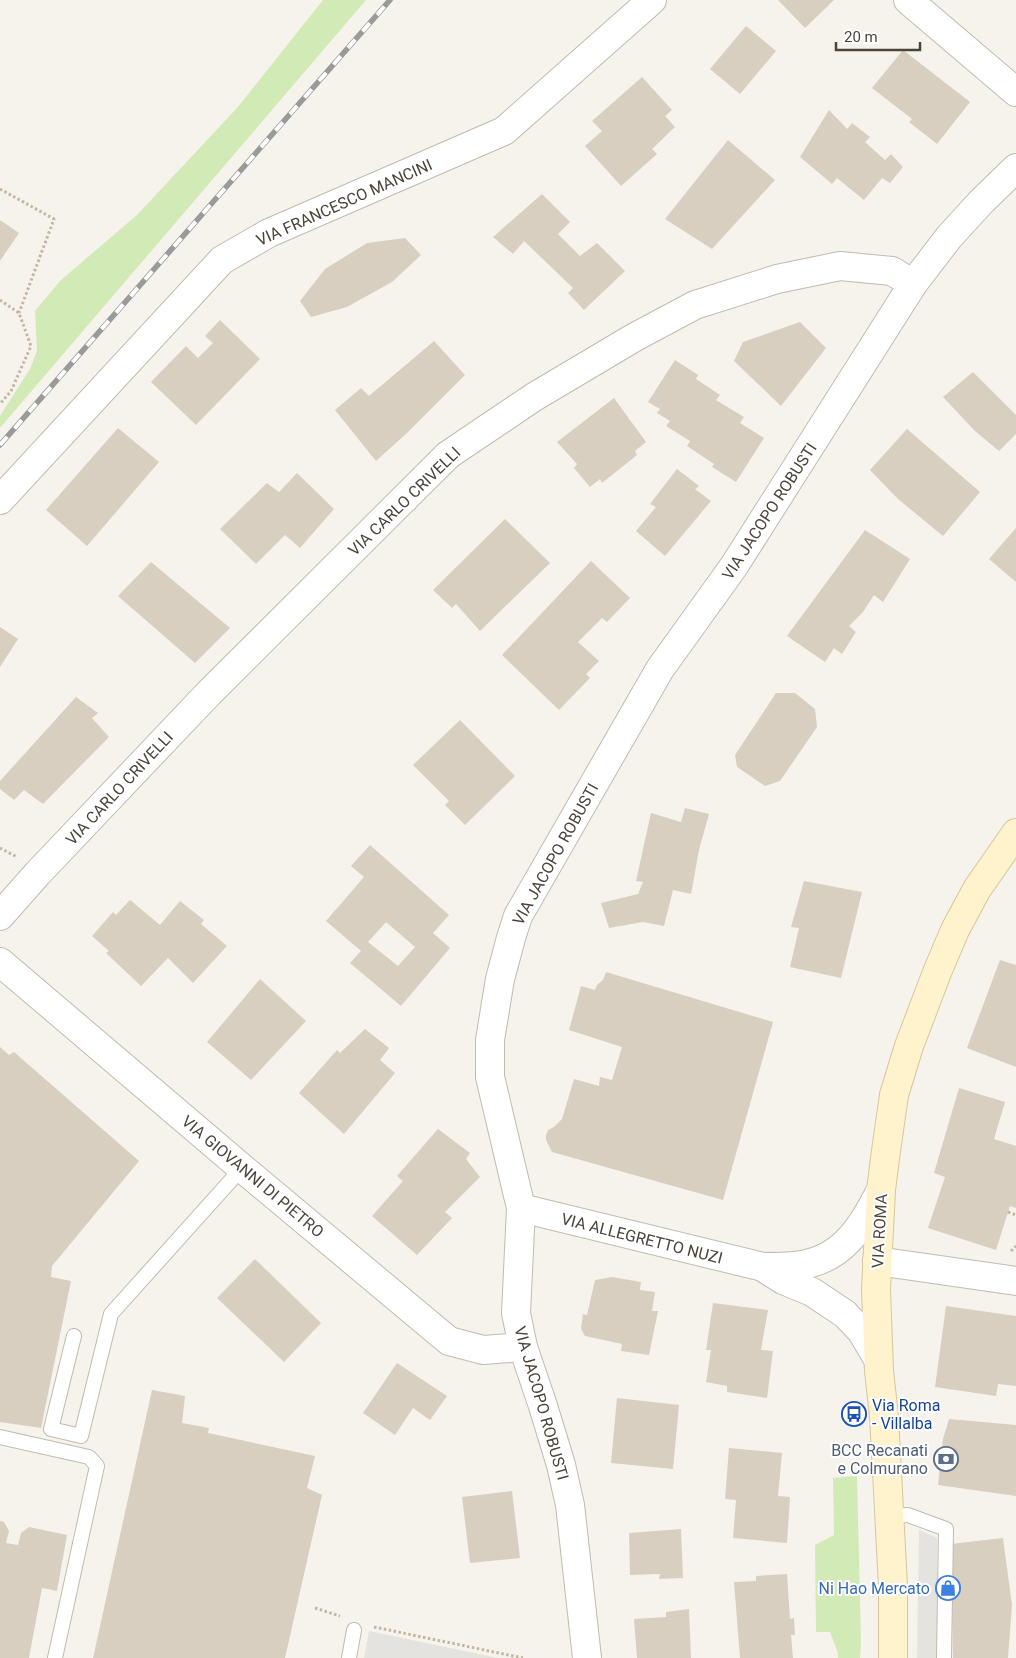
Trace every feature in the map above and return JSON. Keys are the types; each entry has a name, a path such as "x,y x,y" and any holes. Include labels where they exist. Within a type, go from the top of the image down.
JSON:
{"main road":[{"name":"VIA ROMA","path":"893,1658 893,1586 890,1516 878,1359 876,1289 881,1190 894,1095 909,1046 955,930 978,889 1016,833"}],"street":[{"name":"VIA FRANCESCO MANCINI","path":"0,500 222,260 269,233 504,131 652,0"},
{"path":"908,0 1016,92"},
{"name":"VIA JACOPO ROBUSTI","path":"587,1658 570,1506 559,1457 523,1347 516,1313 521,1208 490,1077 490,1040 500,979 511,938 518,916 660,669 734,566 913,284 949,237 980,202 1016,168"},
{"name":"VIA CARLO CRIVELLI","path":"0,916 209,693 448,455 534,397 635,337 695,305 777,280 840,266 892,271 913,284"},
{"name":"VIA GIOVANNI DI PIETRO","path":"0,962 449,1341 483,1350 523,1347"},
{"name":"VIA ALLEGRETTO NUZI","path":"521,1208 763,1267 795,1266 813,1262 831,1254 851,1239 864,1223 881,1190"},
{"path":"877,1261 1016,1281"},
{"name":"VIA ALLEGRETTO NUZI","path":"763,1267 783,1280 812,1292 845,1314 862,1332 878,1359"}],"lane":[{"path":"74,1336 51,1429 81,1436 111,1314 242,1168"},
{"path":"0,1437 89,1457 97,1466 55,1658"},
{"path":"890,1516 908,1516 946,1529 944,1658"},
{"path":"349,1658 354,1630"}],"path":[{"path":"0,190 54,218 19,313"},
{"path":"0,300 19,313 31,346 11,391 0,404"},
{"path":"0,848 23,860"},
{"path":"1008,1212 1016,1215"},
{"path":"371,1626 523,1658"}],"green space":[{"path":"323,0 366,0 0,428 0,416 30,369 37,351 35,311 60,281 137,215 237,108"},
{"path":"857,1476 860,1658 838,1658 830,1632 816,1632 815,1545 834,1535 833,1478"}],"shaded area":[{"path":"919,1530 937,1538 937,1658 917,1658"},
{"path":"369,1631 498,1658 364,1658"}],"building":[{"path":"778,0 834,0 805,28"},
{"path":"746,26 776,51 740,94 710,69"},
{"path":"903,50 970,102 937,144 909,122 912,119 872,88"},
{"path":"642,77 672,110 665,116 675,127 652,149 657,154 621,186 585,146 602,131 592,121"},
{"path":"829,110 847,129 852,123 870,137 865,142 885,160 891,154 903,167 890,183 882,178 864,200 837,178 832,184 800,157"},
{"path":"728,140 775,180 712,249 665,219"},
{"path":"542,194 570,222 558,234 580,256 597,243 625,271 584,310 568,293 573,288 524,241 513,254 493,237"},
{"path":"0,220 19,233 0,261"},
{"path":"405,238 421,255 392,282 347,307 311,317 300,301 325,269 367,243"},
{"path":"220,320 260,359 196,425 151,382 186,346 198,358 213,343 205,336"},
{"path":"800,322 826,348 781,406 734,361 743,342"},
{"path":"434,341 465,375 376,461 335,410 361,388 369,396"},
{"path":"675,360 698,375 696,379 720,395 716,400 744,417 740,423 764,438 736,482 712,467 714,464 687,446 690,441 666,426 670,421 657,413 660,409 648,402"},
{"path":"973,372 1016,415 1016,434 999,451 975,431 943,397"},
{"path":"614,398 646,442 635,451 637,455 602,483 600,479 590,487 574,468 577,464 557,442"},
{"path":"118,428 159,462 87,546 46,510"},
{"path":"907,429 980,492 943,536 898,499 870,470"},
{"path":"677,469 699,486 695,489 711,501 665,556 636,531 656,507 650,504"},
{"path":"297,473 334,509 300,548 285,535 256,564 220,529 267,483 279,492"},
{"path":"505,519 550,563 480,631 456,604 452,608 433,590"},
{"path":"1016,528 1016,582 989,559"},
{"path":"865,530 910,559 883,602 874,595 863,612 849,626 856,632 842,654 834,648 825,662 787,636"},
{"path":"591,561 630,598 607,622 602,618 578,642 599,661 586,674 590,678 559,710 502,655"},
{"path":"151,562 230,628 195,663 118,596"},
{"path":"0,627 18,639 0,667"},
{"path":"776,693 795,693 815,709 817,727 780,781 765,786 737,767 735,755"},
{"path":"76,697 98,713 92,718 109,737 43,804 24,790 14,800 0,789 0,781"},
{"path":"460,720 515,776 465,825 445,805 449,801 413,765"},
{"path":"685,808 709,814 699,850 691,894 673,890 664,926 643,922 609,928 601,903 638,894 643,882 636,881 651,813 681,822"},
{"path":"370,845 449,915 433,933 450,948 401,1006 350,963 361,951 326,921 364,877 351,866","holes":["386,922 415,947 398,966 368,942"]},
{"path":"804,881 862,892 841,978 790,967 799,928 791,927"},
{"path":"130,900 160,925 180,901 204,920 201,924 227,946 193,983 168,958 141,986 106,953 109,951 92,936 113,912 116,915"},
{"path":"1000,960 1016,965 1016,1067 967,1048"},
{"path":"606,972 773,1022 723,1200 552,1152 546,1140 546,1135 548,1130 562,1119 574,1079 599,1086 600,1077 612,1080 622,1047 569,1030 581,986 595,990 597,985 603,980"},
{"path":"260,979 306,1021 251,1080 207,1042"},
{"path":"365,1029 389,1048 380,1060 395,1073 344,1134 299,1093 337,1050 340,1053"},
{"path":"0,1047 9,1055 14,1052 139,1161 52,1266 51,1277 71,1281 41,1428 0,1422"},
{"path":"959,1088 1005,1102 994,1139 1016,1146 1016,1208 1010,1206 996,1250 928,1228 945,1177 934,1173"},
{"path":"438,1129 470,1153 466,1159 480,1177 445,1212 452,1218 417,1255 372,1216 403,1181 397,1176"},
{"path":"255,1259 321,1323 284,1362 217,1298"},
{"path":"612,1277 641,1282 640,1290 655,1292 652,1311 658,1311 649,1355 621,1351 622,1344 585,1336 581,1329 583,1314 587,1315 595,1280"},
{"path":"713,1303 768,1310 761,1350 773,1351 767,1398 727,1392 727,1386 706,1382 711,1350 706,1350"},
{"path":"946,1306 1016,1316 1016,1386 998,1384 996,1396 935,1387"},
{"path":"397,1363 447,1396 430,1420 413,1408 395,1435 363,1413"},
{"path":"152,1390 185,1396 182,1423 209,1428 208,1433 315,1456 307,1488 322,1495 285,1658 93,1658"},
{"path":"617,1398 679,1405 673,1469 611,1463"},
{"path":"949,1419 1016,1425 1016,1496 938,1485 943,1439"},
{"path":"729,1448 782,1453 778,1496 790,1497 787,1543 733,1538 736,1500 725,1499"},
{"path":"512,1491 520,1558 470,1563 462,1497"},
{"path":"0,1521 4,1522 9,1531 6,1543 18,1545 21,1533 29,1527 67,1535 57,1591 42,1588 29,1658 0,1658"},
{"path":"681,1529 683,1578 659,1579 660,1574 630,1575 629,1533"},
{"path":"1003,1538 1012,1605 1008,1658 953,1658 951,1544"},
{"path":"787,1574 790,1619 794,1618 795,1635 791,1635 793,1658 740,1658 734,1582 756,1581 756,1576"},
{"path":"689,1609 691,1658 637,1658 634,1619 666,1617 666,1612"}],"railway":[{"path":"0,445 390,0"}],"place":[{"name":"Via Roma - Villalba","path":"854,1414"},
{"name":"BCC Recanati e Colmurano","path":"946,1459"},
{"name":"Ni Hao Mercato","path":"948,1588"}]}
